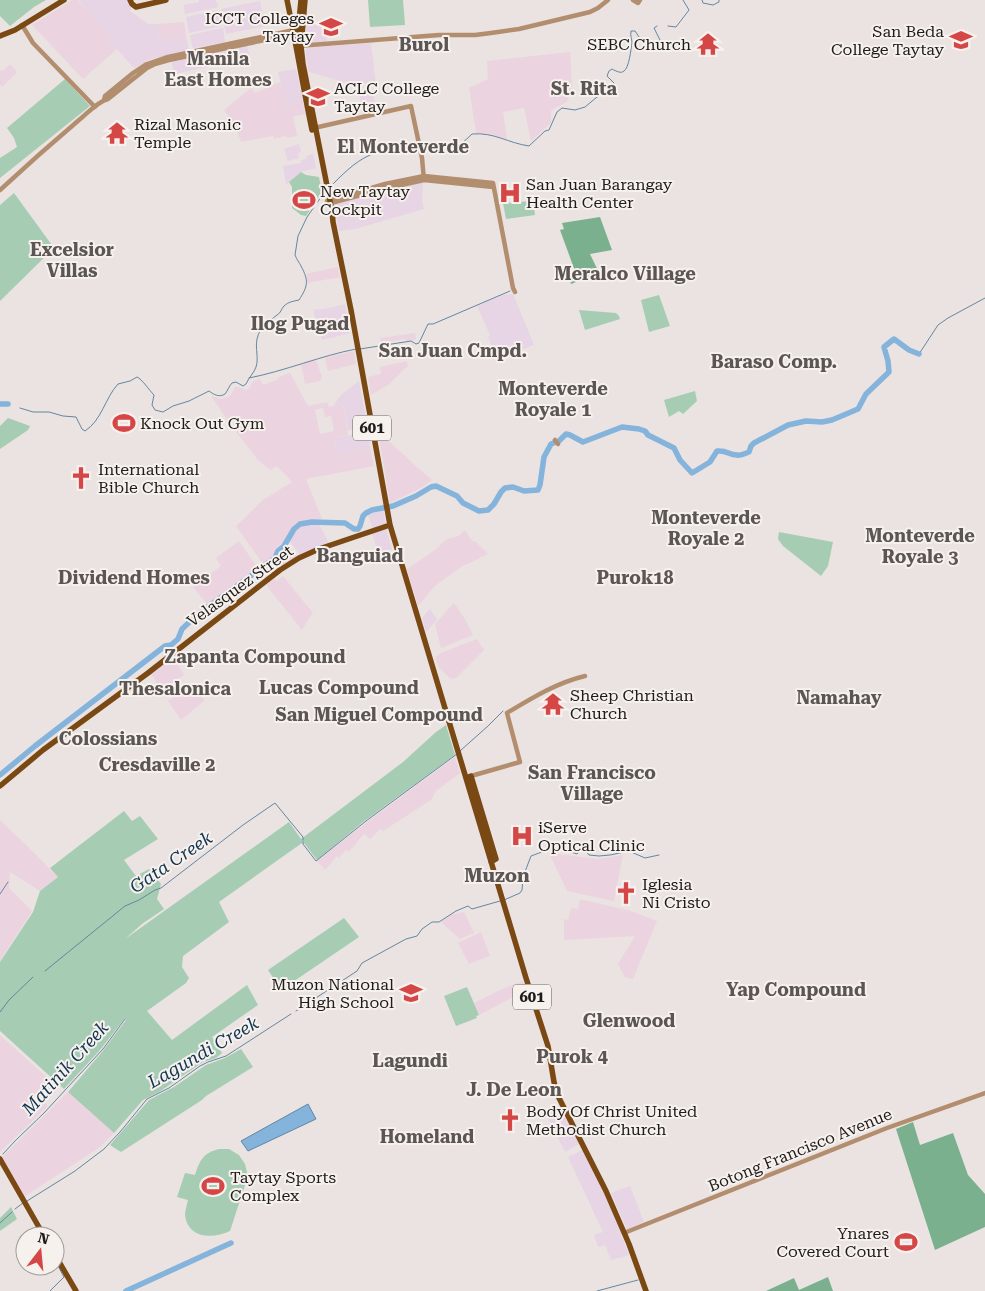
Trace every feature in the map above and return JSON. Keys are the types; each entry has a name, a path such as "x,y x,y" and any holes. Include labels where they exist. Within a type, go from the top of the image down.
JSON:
{"main road":[{"path":"0,36 15,30 64,0"},
{"path":"130,0 136,6 166,0"},
{"name":"601","path":"287,0 299,46 306,102 314,128"},
{"path":"299,46 301,0"},
{"path":"295,31 305,0"},
{"name":"601","path":"299,46 302,53 327,196 334,218 333,222 390,525 458,752 468,777 489,847 496,859 491,862 548,1046 552,1076 557,1094 597,1171 624,1233 646,1291"},
{"name":"Velasquez Street","path":"0,786 42,750 148,673 282,569 299,558 319,549 390,525"},
{"path":"0,1159 38,1226"},
{"path":"65,1272 76,1291"}],"street":[{"path":"299,46 439,35 475,35 504,31 590,12 608,0"},
{"path":"633,0 638,3 640,0"},
{"path":"22,25 33,42 95,107"},
{"path":"0,190 40,153 104,100 105,96 133,73 149,63 168,57 295,31"},
{"path":"314,128 411,106 420,146 424,178"},
{"path":"327,196 388,188 424,178 493,185 515,292"},
{"path":"468,777 520,762 506,713 552,687 585,676"},
{"name":"Botong Francisco Avenue","path":"624,1233 887,1128 985,1093"}],"shaded area":[{"path":"72,0 78,0 118,48 83,79 32,25"},
{"path":"79,0 126,0 132,8 130,11 148,24 157,24 160,41 186,35 189,50 151,59 134,68 108,39"},
{"path":"199,0 216,0 218,7 185,14 184,5 199,2"},
{"path":"260,1 265,26 226,34 221,9"},
{"path":"218,10 221,26 189,33 186,17"},
{"path":"184,22 186,35 160,41 157,24"},
{"path":"326,23 327,42 306,44 306,25"},
{"path":"223,28 225,42 193,48 190,35"},
{"path":"371,43 376,84 344,82 309,72 306,48"},
{"path":"247,45 250,58 174,74 172,62"},
{"path":"570,52 572,85 567,102 551,111 551,123 531,141 524,108 503,112 507,139 490,134 476,133 469,88 488,79 487,61"},
{"path":"10,64 17,72 2,87 0,85 0,71 3,71"},
{"path":"296,69 303,102 286,106 278,72"},
{"path":"280,82 286,106 303,102 305,114 293,117 297,136 274,139 273,136 241,142 235,126 224,110 252,88 255,93"},
{"path":"359,93 373,94 377,113 363,116"},
{"path":"299,144 301,152 298,153 299,158 288,161 284,149"},
{"path":"313,154 316,168 301,172 286,185 283,166 301,163 301,160 307,159 306,156"},
{"path":"423,182 422,201 424,209 355,229 339,231 334,205"},
{"path":"338,267 340,277 307,283 306,274"},
{"path":"513,294 534,345 497,359 488,337 490,335 477,306 503,295"},
{"path":"345,304 350,333 322,340 313,310"},
{"path":"415,333 416,340 407,341 405,339 381,343 380,338"},
{"path":"354,351 356,364 328,371 325,358"},
{"path":"316,360 322,377 320,381 305,384 301,364"},
{"path":"407,361 408,366 388,385 371,395 368,377 381,374 380,367"},
{"path":"290,373 308,406 327,402 329,407 343,404 348,435 335,438 336,455 370,448 374,466 306,479 322,519 301,522 294,526 283,545 276,551 274,556 263,564 236,526 263,500 292,482 277,466 270,470 258,460 236,432 240,428 233,418 228,421 211,396 221,399 230,396 235,387 247,390 253,381 260,379 263,385 277,380 279,377","holes":["323,408 325,417 331,416 334,431 320,434 315,410"]},
{"path":"359,381 368,428 348,430 343,404 333,406 341,395"},
{"path":"378,431 432,480 423,487 390,503"},
{"path":"368,432 370,448 336,455 335,438"},
{"path":"383,510 386,525 373,529 368,515"},
{"path":"318,522 329,543 300,555 289,540 296,528 301,524"},
{"path":"386,528 392,549 379,556 372,533"},
{"path":"465,530 472,541 475,541 488,554 461,567 435,586 418,606 407,569 435,550 447,539 459,536"},
{"path":"239,541 258,568 208,605 193,587 221,566 216,558"},
{"path":"287,543 297,557 281,567 276,557"},
{"path":"283,576 313,613 302,630 266,585 274,579 277,581"},
{"path":"454,603 473,635 441,648 435,624"},
{"path":"430,609 437,620 426,632 422,618"},
{"path":"477,639 484,650 456,678 451,679 440,669 435,657"},
{"path":"173,655 184,675 161,690 150,672"},
{"path":"189,687 205,700 181,720 168,701"},
{"path":"455,757 460,773 436,791 431,800 383,831 380,829 370,839 364,834 349,852 346,850 339,858 337,856 325,870 317,861 367,822"},
{"path":"0,820 58,877 40,891 10,872 9,888 32,911 0,961"},
{"path":"549,853 597,859 623,855 614,901 567,891"},
{"path":"580,899 631,911 657,921 633,979 625,977 618,964 635,936 564,940 564,919 568,920 571,908 578,909"},
{"path":"464,912 474,933 460,939 441,922 451,915"},
{"path":"481,932 490,956 469,964 458,943"},
{"path":"523,981 527,993 515,996 479,1015 474,1003"},
{"path":"0,1035 59,1088 45,1102 48,1106 0,1152"},
{"path":"68,1092 114,1133 100,1147 24,1197 2,1157"},
{"path":"560,1107 579,1144 565,1152 546,1114"},
{"path":"582,1150 605,1194 629,1255 611,1260 605,1245 598,1247 594,1235 603,1232 568,1157"},
{"path":"630,1186 644,1222 627,1229 611,1193"}],"green space":[{"path":"0,0 46,0 10,26 0,16"},
{"path":"368,0 403,0 405,25 370,27"},
{"path":"65,79 90,106 0,178 0,158 17,147 14,138 7,128"},
{"name":"New Taytay Cockpit","path":"301,172 306,175 319,177 322,192 306,216 301,215 292,208 292,187 289,182"},
{"path":"14,193 54,248 0,301 0,205"},
{"path":"533,201 535,215 506,219 503,203"},
{"path":"600,217 612,250 590,254 602,279 581,280 571,284 568,274 575,271 560,230 564,229 562,223"},
{"path":"659,295 670,326 649,332 641,300"},
{"path":"579,310 616,313 620,319 585,330"},
{"path":"695,391 697,401 683,414 679,411 669,417 664,400"},
{"path":"8,418 30,426 28,430 0,449 0,426"},
{"path":"779,532 833,542 828,566 821,576 783,546 778,539"},
{"path":"446,725 455,755 363,822 317,860 302,843 219,902 229,922 183,956 182,967 189,978 186,983 147,1011 172,1040 247,985 258,1005 212,1037 222,1053 216,1058 203,1062 159,1092 143,1100 114,1133 68,1092 102,1052 126,1020 125,1018 100,1050 64,1089 0,1031 0,962 33,912 40,891 58,877 50,868 124,811 132,821 140,816 158,839 124,860 136,876 149,869 161,884 157,899 164,909 142,924 125,939 289,822 301,839 403,762"},
{"path":"344,918 359,937 281,990 268,970"},
{"path":"467,987 479,1015 476,1016 477,1018 456,1026 444,996"},
{"path":"241,1049 253,1067 121,1152 110,1145 149,1100 174,1087 206,1065 225,1058"},
{"path":"913,1122 920,1145 953,1133 968,1175 985,1194 985,1227 935,1250 896,1129"},
{"name":"Taytay Sports Complex","path":"219,1149 229,1149 239,1155 245,1164 248,1176 230,1231 209,1236 202,1235 191,1229 187,1223 185,1215 188,1200 177,1197 185,1173 195,1175 203,1158"},
{"path":"11,1207 17,1219 0,1231 0,1218"},
{"path":"828,1277 833,1291 766,1291 794,1278 799,1290"}],"water":[{"path":"308,1104 316,1119 248,1151 241,1141"}],"waterway":[{"name":"Ilog Pugad","path":"668,26 676,27 689,10 683,0"},
{"name":"Ilog Pugad","path":"702,0 703,3 713,5 719,2 719,0"},
{"name":"Ilog Pugad","path":"421,145 438,146 447,150 454,149 472,134 480,134 529,146 545,131 549,130 557,112 562,108 575,110 585,107 597,97 613,89 614,83 607,76 612,69 618,72 626,69 632,43 631,31 635,31 643,43 649,46 660,40 654,28 657,26"},
{"name":"Ilog Pugad","path":"329,188 353,165 370,155 418,145"},
{"name":"Ilog Pugad","path":"20,408 33,412 49,412 76,417 85,431 95,421 118,384 137,377 154,395 152,405 155,410 163,412 209,391 221,396 226,393 232,383 236,382 243,386 246,384 256,367 257,342 260,331 283,307 299,300 304,291 306,280 295,255 298,236 307,217 326,190"},
{"name":"Ilog Pugad","path":"360,349 411,341 416,344 419,343 428,324 433,324 510,291"},
{"path":"919,354 938,325 985,298"},
{"path":"262,567 275,558 294,529 300,524 312,522 345,523 354,529 358,529 366,513 393,506 431,487 436,486 457,496 463,503 479,511 488,510 505,488 513,487 524,491 538,490 544,457 551,444 559,441 566,434 583,442 622,427 639,429 674,448 680,460 692,473 710,462 717,451 742,455 749,452 754,443 788,425 806,421 822,422 832,420 858,409 866,394 889,372 884,347 894,339 909,350 919,354"},
{"name":"Ilog Pugad","path":"249,378 356,349"},
{"name":"Ilog Pugad","path":"0,404 8,404"},
{"path":"0,775 165,646 171,645 178,639 182,629 198,614 259,570"},
{"name":"Gata Creek","path":"460,751 503,711"},
{"name":"Gata Creek","path":"303,842 316,861 366,821 457,754"},
{"name":"Gata Creek","path":"45,971 125,906 161,888 275,803 303,837 303,840"},
{"name":"Lagundi Creek","path":"504,900 520,893 522,890 523,877 531,856 549,850 558,849 577,854 583,847 589,855 610,855 629,851 645,858 659,855"},
{"path":"0,894 8,882"},
{"name":"Lagundi Creek","path":"296,1011 357,971 362,963 406,939 417,936 422,929 432,922 439,922 468,906 472,909 500,901"},
{"name":"Gata Creek","path":"0,1012 9,1000 33,977"},
{"name":"Lagundi Creek","path":"27,1201 75,1171 104,1149 147,1099 169,1088 200,1066 226,1056 291,1014"},
{"name":"Matinik Creek","path":"3,1154 103,1049 125,1019"},
{"name":"Lagundi Creek","path":"15,1209 23,1203"},
{"name":"Lagundi Creek","path":"0,1223 12,1212"},
{"path":"126,1291 231,1243"},
{"path":"50,1291 64,1277"},
{"path":"597,1291 638,1280"}],"place":[{"name":"ICCT Colleges Taytay","path":"331,27"},
{"name":"San Beda College Taytay","path":"961,40"},
{"name":"SEBC Church","path":"708,44"},
{"name":"ACLC College Taytay","path":"318,97"},
{"name":"Rizal Masonic Temple","path":"117,133"},
{"name":"San Juan Barangay Health Center","path":"510,193"},
{"name":"New Taytay Cockpit","path":"304,200"},
{"name":"Knock Out Gym","path":"124,423"},
{"name":"International Bible Church","path":"81,478"},
{"name":"Sheep Christian Church","path":"553,704"},
{"name":"iServe Optical Clinic","path":"522,836"},
{"name":"Iglesia Ni Cristo","path":"626,893"},
{"name":"Muzon National High School","path":"411,993"},
{"name":"Body Of Christ United Methodist Church","path":"510,1120"},
{"name":"Taytay Sports Complex","path":"213,1186"},
{"name":"Ynares Covered Court","path":"906,1242"}],"district":[{"name":"Burol","path":"424,44"},
{"name":"Manila East Homes","path":"218,68"},
{"name":"St. Rita","path":"584,88"},
{"name":"El Monteverde","path":"403,146"},
{"name":"Excelsior Villas","path":"72,259"},
{"name":"Meralco Village","path":"625,273"},
{"name":"Ilog Pugad","path":"300,323"},
{"name":"San Juan Cmpd.","path":"453,350"},
{"name":"Baraso Comp.","path":"774,361"},
{"name":"Monteverde Royale 1","path":"553,398"},
{"name":"Monteverde Royale 2","path":"706,527"},
{"name":"Monteverde Royale 3","path":"920,545"},
{"name":"Banguiad","path":"360,555"},
{"name":"Dividend Homes","path":"134,577"},
{"name":"Purok18","path":"635,577"},
{"name":"Zapanta Compound","path":"255,656"},
{"name":"Lucas Compound","path":"339,687"},
{"name":"Thesalonica","path":"175,688"},
{"name":"Namahay","path":"839,697"},
{"name":"San Miguel Compound","path":"379,714"},
{"name":"Colossians","path":"108,738"},
{"name":"Cresdaville 2","path":"157,764"},
{"name":"San Francisco Village","path":"592,782"},
{"name":"Muzon","path":"497,875"},
{"name":"Yap Compound","path":"796,989"},
{"name":"Glenwood","path":"629,1020"},
{"name":"Purok 4","path":"572,1056"},
{"name":"Lagundi","path":"410,1060"},
{"name":"J. De Leon","path":"514,1089"},
{"name":"Homeland","path":"427,1136"}]}
